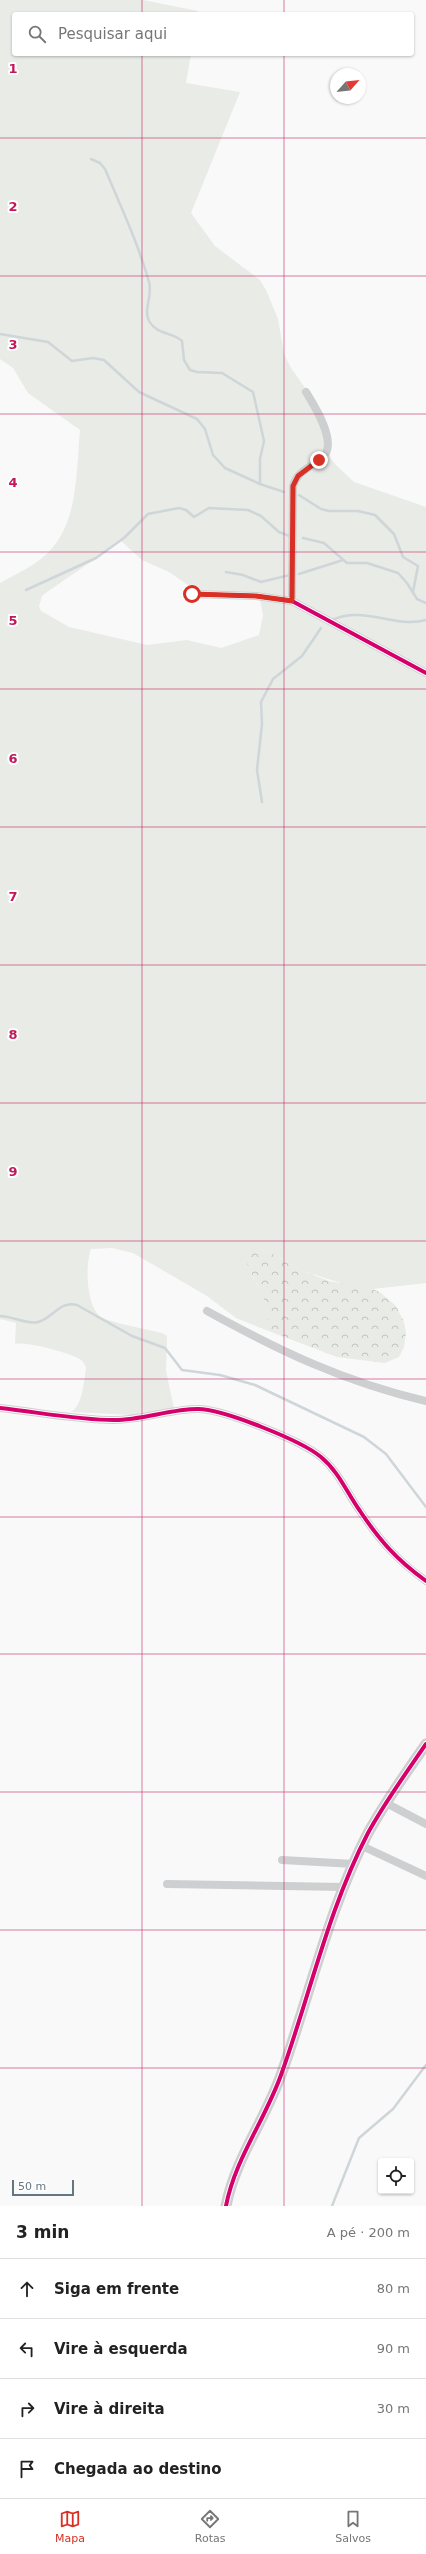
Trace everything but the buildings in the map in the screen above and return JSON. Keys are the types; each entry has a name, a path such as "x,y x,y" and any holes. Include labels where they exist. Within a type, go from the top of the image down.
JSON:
{"street":[{"path":"292,601 293,486 298,476 325,455 327,450 322,421 306,392"},
{"path":"192,594 256,596 292,601 426,673"},
{"path":"207,1311 279,1350 347,1379 381,1390 426,1400"},
{"path":"0,1408 104,1420 126,1420 198,1409 216,1411 251,1424 306,1448 321,1457 332,1469 364,1517 399,1561 426,1581"},
{"path":"226,2206 236,2170 281,2076 309,1985 344,1887 362,1846 386,1803 426,1744"},
{"path":"386,1803 426,1824"},
{"path":"362,1846 426,1876"},
{"path":"282,1860 354,1864"},
{"path":"167,1884 344,1887"}],"green space":[{"path":"0,0 143,0 198,11 12,12 12,56 191,56 186,83 240,92 191,213 215,246 260,280 266,290 278,319 284,354 291,368 324,415 330,458 354,482 426,507 426,1283 373,1289 357,1288 303,1271 271,1253 259,1249 251,1273 267,1307 268,1322 266,1330 236,1318 207,1296 133,1253 112,1248 91,1249 88,1265 88,1285 92,1304 96,1312 105,1319 162,1333 167,1336 166,1371 174,1408 132,1415 71,1412 78,1404 82,1392 86,1368 84,1363 76,1357 59,1351 28,1344 15,1344 16,1323 0,1319 0,583 42,558 54,546 63,532 69,516 76,482 80,430 28,393 13,368 0,359","holes":["121,541 142,560 169,572 198,592 259,595 263,615 259,635 221,648 187,640 147,645 69,627 41,611 39,606 42,596 47,592"]},
{"path":"259,1249 271,1253 303,1271 329,1281 373,1289 381,1293 396,1306 404,1322 406,1333 404,1347 399,1357 385,1363 337,1357 266,1330 268,1311 262,1294 246,1260 249,1252"}],"waterway":[{"path":"91,159 100,163 105,169 140,253 150,287 147,316 152,326 182,341 184,360 190,370 197,372 222,373 253,392 264,441 260,459 260,484"},
{"path":"0,334 48,342 72,361 93,358 104,360 139,392 197,419 205,429 213,455 225,468 260,484 284,492"},
{"path":"299,495 321,509 329,511 358,511 375,515 394,534 403,557 418,566 413,592"},
{"path":"26,590 96,558 124,538 148,514 179,508 186,510 194,517 209,508 248,510 261,516 279,532 292,537"},
{"path":"303,538 324,543 347,563 367,563 398,573 407,583 417,599 426,603"},
{"path":"299,574 343,560"},
{"path":"226,572 243,575 261,582 290,575"},
{"path":"332,620 344,616 356,615 403,622 426,620"},
{"path":"262,802 257,770 262,724 261,702 273,679 302,656 321,628"},
{"path":"0,1316 34,1323 43,1320 61,1307 71,1304 77,1305 132,1336 165,1348 182,1370 220,1375 255,1385 364,1437 386,1454 426,1507"},
{"path":"332,2206 359,2138 393,2109 426,2065"}],"cycle path":[{"path":"192,594 256,596 292,601 426,673"},
{"path":"0,1408 100,1420 125,1420 188,1409 198,1409 210,1410 225,1414 262,1427 311,1450 321,1457 333,1469 360,1511 382,1541 398,1558 426,1581"},
{"path":"226,2206 236,2172 281,2075 320,1953 354,1862 381,1810 426,1744"}],"route":[{"path":"192,594 256,596 292,601 294,480 306,468 319,460"}]}
